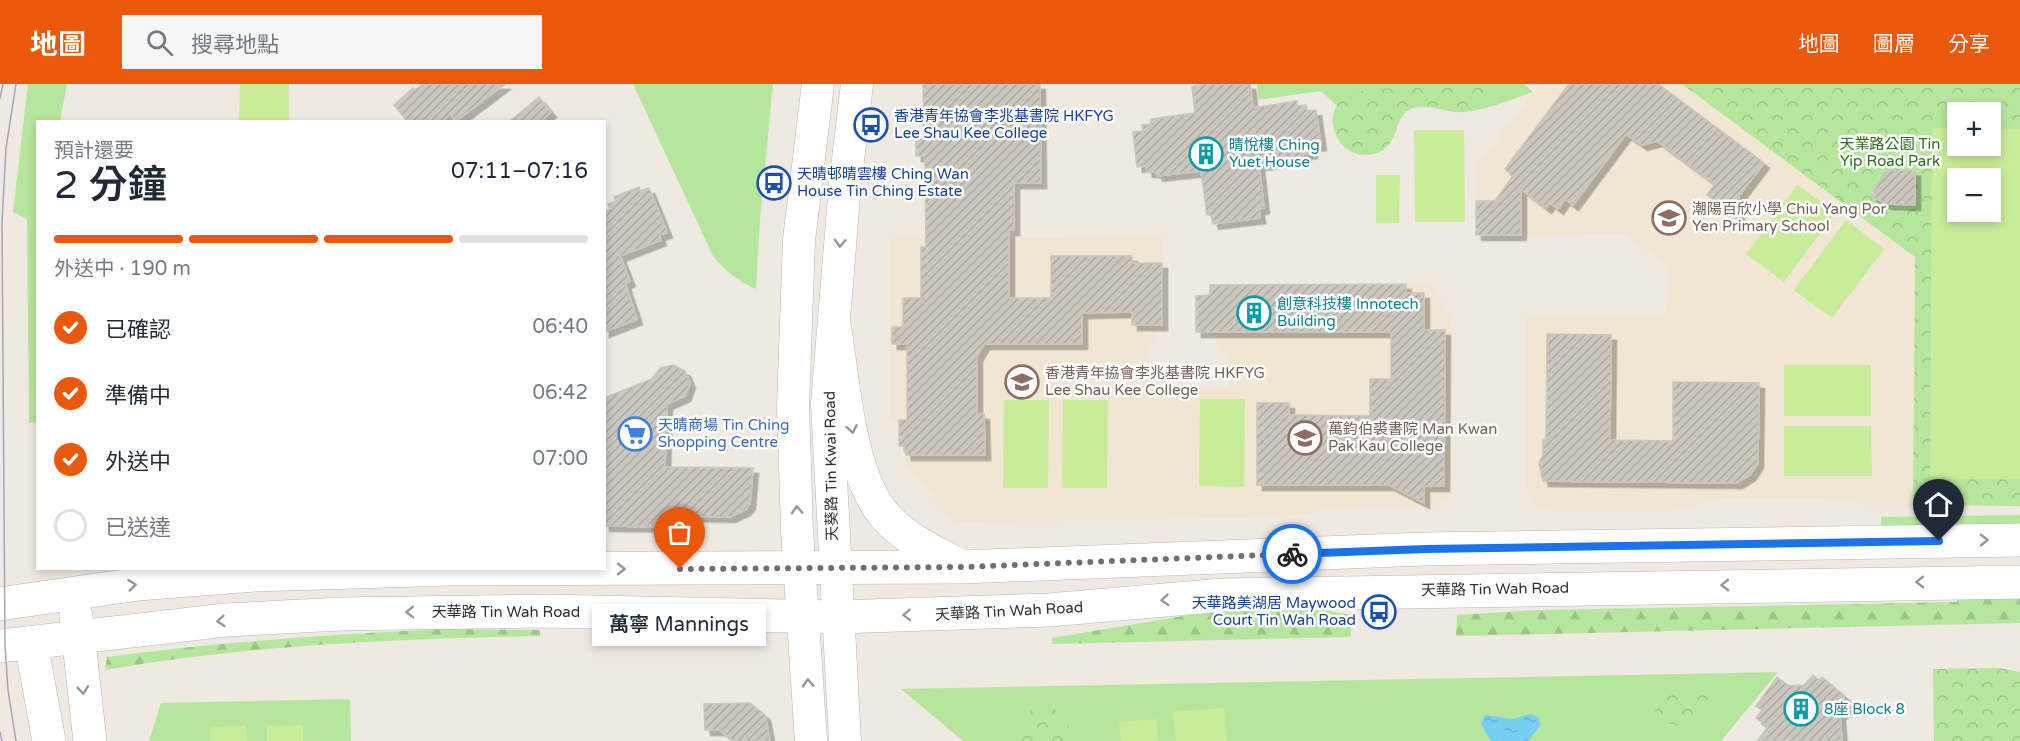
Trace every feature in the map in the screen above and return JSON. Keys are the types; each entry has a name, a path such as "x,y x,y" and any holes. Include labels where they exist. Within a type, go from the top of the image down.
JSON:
{"main road":[{"path":"835,330 856,452 868,489 888,519 902,532 963,567"},
{"path":"606,569 963,567 1425,549 2020,540"},
{"path":"0,604 171,581 266,574 414,570"},
{"name":"天華路 Tin Wah Road","path":"41,642 226,620 340,614 547,611 838,617 1049,610 1223,595 1853,582 2020,582"},
{"path":"49,741 41,642 63,595"},
{"path":"41,642 69,741"},
{"path":"41,642 90,741"}],"street":[{"path":"811,741 793,405 794,324 801,215 818,84"},
{"name":"天葵路 Tin Kwai Road","path":"845,741 827,404 835,330 844,185 857,84"}],"shaded area":[{"path":"1540,84 1682,84 1915,257 1913,505 1866,505 1822,498 1719,498 1667,512 1551,512 1534,504 1526,486 1526,316 1667,315 1668,266 1625,234 1476,235 1476,168"},
{"path":"1162,237 1162,325 1142,362 1158,388 1229,388 1229,363 1211,332 1196,332 1196,296 1210,295 1210,285 1430,284 1451,319 1452,487 1447,500 1434,506 1332,509 1288,517 956,522 905,464 905,446 899,446 899,421 890,420 889,239"}],"green space":[{"path":"28,84 67,84 60,120 36,120 36,422 29,423 27,219 13,212"},
{"path":"240,84 289,84 289,120 239,120"},
{"path":"633,84 773,84 756,289 733,276 713,256"},
{"path":"1257,84 1524,84 1533,92 1473,111 1456,112 1430,107 1413,108 1398,119 1393,137 1384,149 1372,154 1359,154 1347,149 1338,139 1334,124 1337,106 1321,91 1258,100"},
{"path":"1403,84 1492,84 1488,99 1480,107 1471,111 1426,106 1415,107 1408,111 1402,116 1390,143 1377,153 1365,155 1345,146 1338,138 1333,117 1337,106 1345,97 1358,91 1396,87"},
{"name":"天業路公園 Tin Yip Road Park","path":"1682,84 2020,84 2020,506 1913,505 1915,257"},
{"path":"1932,128 1947,128 1947,156 2001,156 2001,128 2020,129 2020,479 1930,479"},
{"path":"1414,130 1464,130 1465,222 1415,222"},
{"path":"1376,175 1400,175 1399,223 1376,223"},
{"path":"1797,185 1836,212 1784,282 1746,254"},
{"path":"1846,220 1884,249 1832,318 1794,290"},
{"path":"1784,365 1871,365 1871,416 1784,416"},
{"path":"1200,399 1245,399 1244,487 1199,486"},
{"path":"1004,400 1049,400 1048,488 1003,488"},
{"path":"1063,400 1108,400 1107,488 1062,488"},
{"path":"1784,426 1871,426 1872,476 1784,476"},
{"path":"2020,515 2020,526 1881,528 1881,517"},
{"path":"1957,593 2020,596 2020,623 1456,636 1457,615 1538,610 1957,602"},
{"path":"1306,607 1351,615 1351,637 1052,644 1052,638 1230,608"},
{"path":"449,629 540,630 540,636 431,639 267,649 159,661 105,670 107,657 278,639"},
{"path":"1999,668 2020,672 2020,741 1934,741 1933,669"},
{"path":"1778,672 1721,741 963,741 901,689"},
{"path":"1688,687 1706,696 1710,704 1708,714 1685,725 1673,725 1660,720 1654,708 1660,698 1677,688"},
{"path":"350,699 351,741 149,741 161,703"},
{"path":"1044,706 1061,714 1069,728 1072,741 1017,741 1021,716 1035,707"},
{"path":"1224,708 1227,741 1176,741 1173,712"},
{"path":"1156,719 1158,741 1121,741 1119,722"},
{"path":"303,725 303,741 267,741 267,726"},
{"path":"246,726 247,741 210,741 210,727"}],"water":[{"path":"1531,714 1539,718 1540,726 1528,741 1491,741 1481,724 1485,715 1512,719"}],"building":[{"path":"423,84 505,84 457,120 450,114 443,120 406,120 394,105 413,88 415,90"},
{"path":"923,84 1040,84 1041,183 1014,183 1014,230 1009,230 1009,298 1051,298 1051,256 1132,256 1132,263 1162,263 1162,325 1132,325 1132,312 1082,313 1082,344 984,344 977,356 977,414 984,414 985,455 906,455 905,446 899,446 899,420 907,420 907,344 892,344 892,327 903,327 903,298 921,298 921,247 926,247 925,156 916,156 916,137 924,137"},
{"name":"晴悅樓 Ching Yuet House","path":"1200,84 1250,84 1253,108 1297,101 1297,106 1306,105 1307,111 1316,110 1321,145 1311,146 1312,153 1303,154 1303,159 1259,165 1264,208 1259,209 1260,218 1213,224 1211,215 1207,215 1201,171 1157,176 1156,172 1147,172 1146,166 1137,167 1133,132 1143,131 1142,125 1151,124 1151,119 1195,113 1192,87"},
{"path":"1569,84 1658,84 1764,163 1739,196 1739,219 1707,195 1715,184 1657,141 1642,145 1626,134 1573,205 1565,199 1558,209 1550,203 1546,208 1521,189 1521,235 1476,235 1476,201 1495,201 1513,176 1505,169"},
{"path":"539,97 551,112 542,120 511,120"},
{"path":"1886,170 1915,171 1915,205 1886,204 1871,196"},
{"path":"639,187 640,191 649,188 667,232 659,235 661,240 620,256 630,281 625,283 637,319 606,331 606,211 610,209 608,204 616,201 614,197"},
{"path":"1406,284 1406,293 1424,293 1424,330 1445,330 1444,486 1424,486 1424,503 1389,485 1257,485 1257,403 1289,403 1289,415 1370,416 1370,379 1391,379 1391,332 1196,332 1196,296 1210,295 1210,285"},
{"path":"1547,334 1611,335 1610,440 1673,441 1673,382 1759,383 1758,463 1750,475 1737,483 1543,481 1539,463 1543,455 1543,440 1546,440"},
{"name":"天晴商場 Tin Ching Shopping Centre","path":"673,365 685,371 690,383 685,396 667,404 665,467 753,468 750,504 745,510 730,517 689,516 689,527 606,526 606,397 652,379 660,368"},
{"name":"8座 Block 8","path":"1813,675 1819,680 1822,677 1845,696 1842,699 1849,705 1840,715 1842,741 1757,741 1768,727 1756,718 1762,710 1756,706 1777,677 1789,686 1804,685"},
{"path":"750,703 765,715 770,741 733,741 720,730 705,730 704,704"}],"tram line":[{"path":"0,98 3,84"},
{"path":"16,84 6,148 2,222 5,645 8,690 16,741"},
{"path":"0,732 2,741"}],"way so far":[{"path":"680,569 963,567 1292,554"}],"place":[{"name":"香港青年協會李兆基書院 HKFYG Lee Shau Kee College","path":"871,125"},
{"name":"晴悅樓 Ching Yuet House","path":"1206,154"},
{"name":"天晴邨晴雲樓 Ching Wan House Tin Ching Estate","path":"774,183"},
{"name":"潮陽百欣小學 Chiu Yang Por Yen Primary School","path":"1669,218"},
{"name":"創意科技樓 Innotech Building","path":"1254,313"},
{"name":"香港青年拹會李兆基書院 HKFYG Lee Shau Kee College","path":"1022,382"},
{"name":"天晴商場 Tin Ching Shopping Centre","path":"635,434"},
{"name":"萬鈞伯裘書院 Man Kwan Pak Kau College","path":"1305,438"},
{"name":"萬寧 Mannings","path":"680,569"},
{"name":"天華路美湖居 Maywood Court Tin Wah Road","path":"1379,612"},
{"name":"8座 Block 8","path":"1801,709"}],"route":[{"path":"1292,554 1425,549 1939,541"}]}
